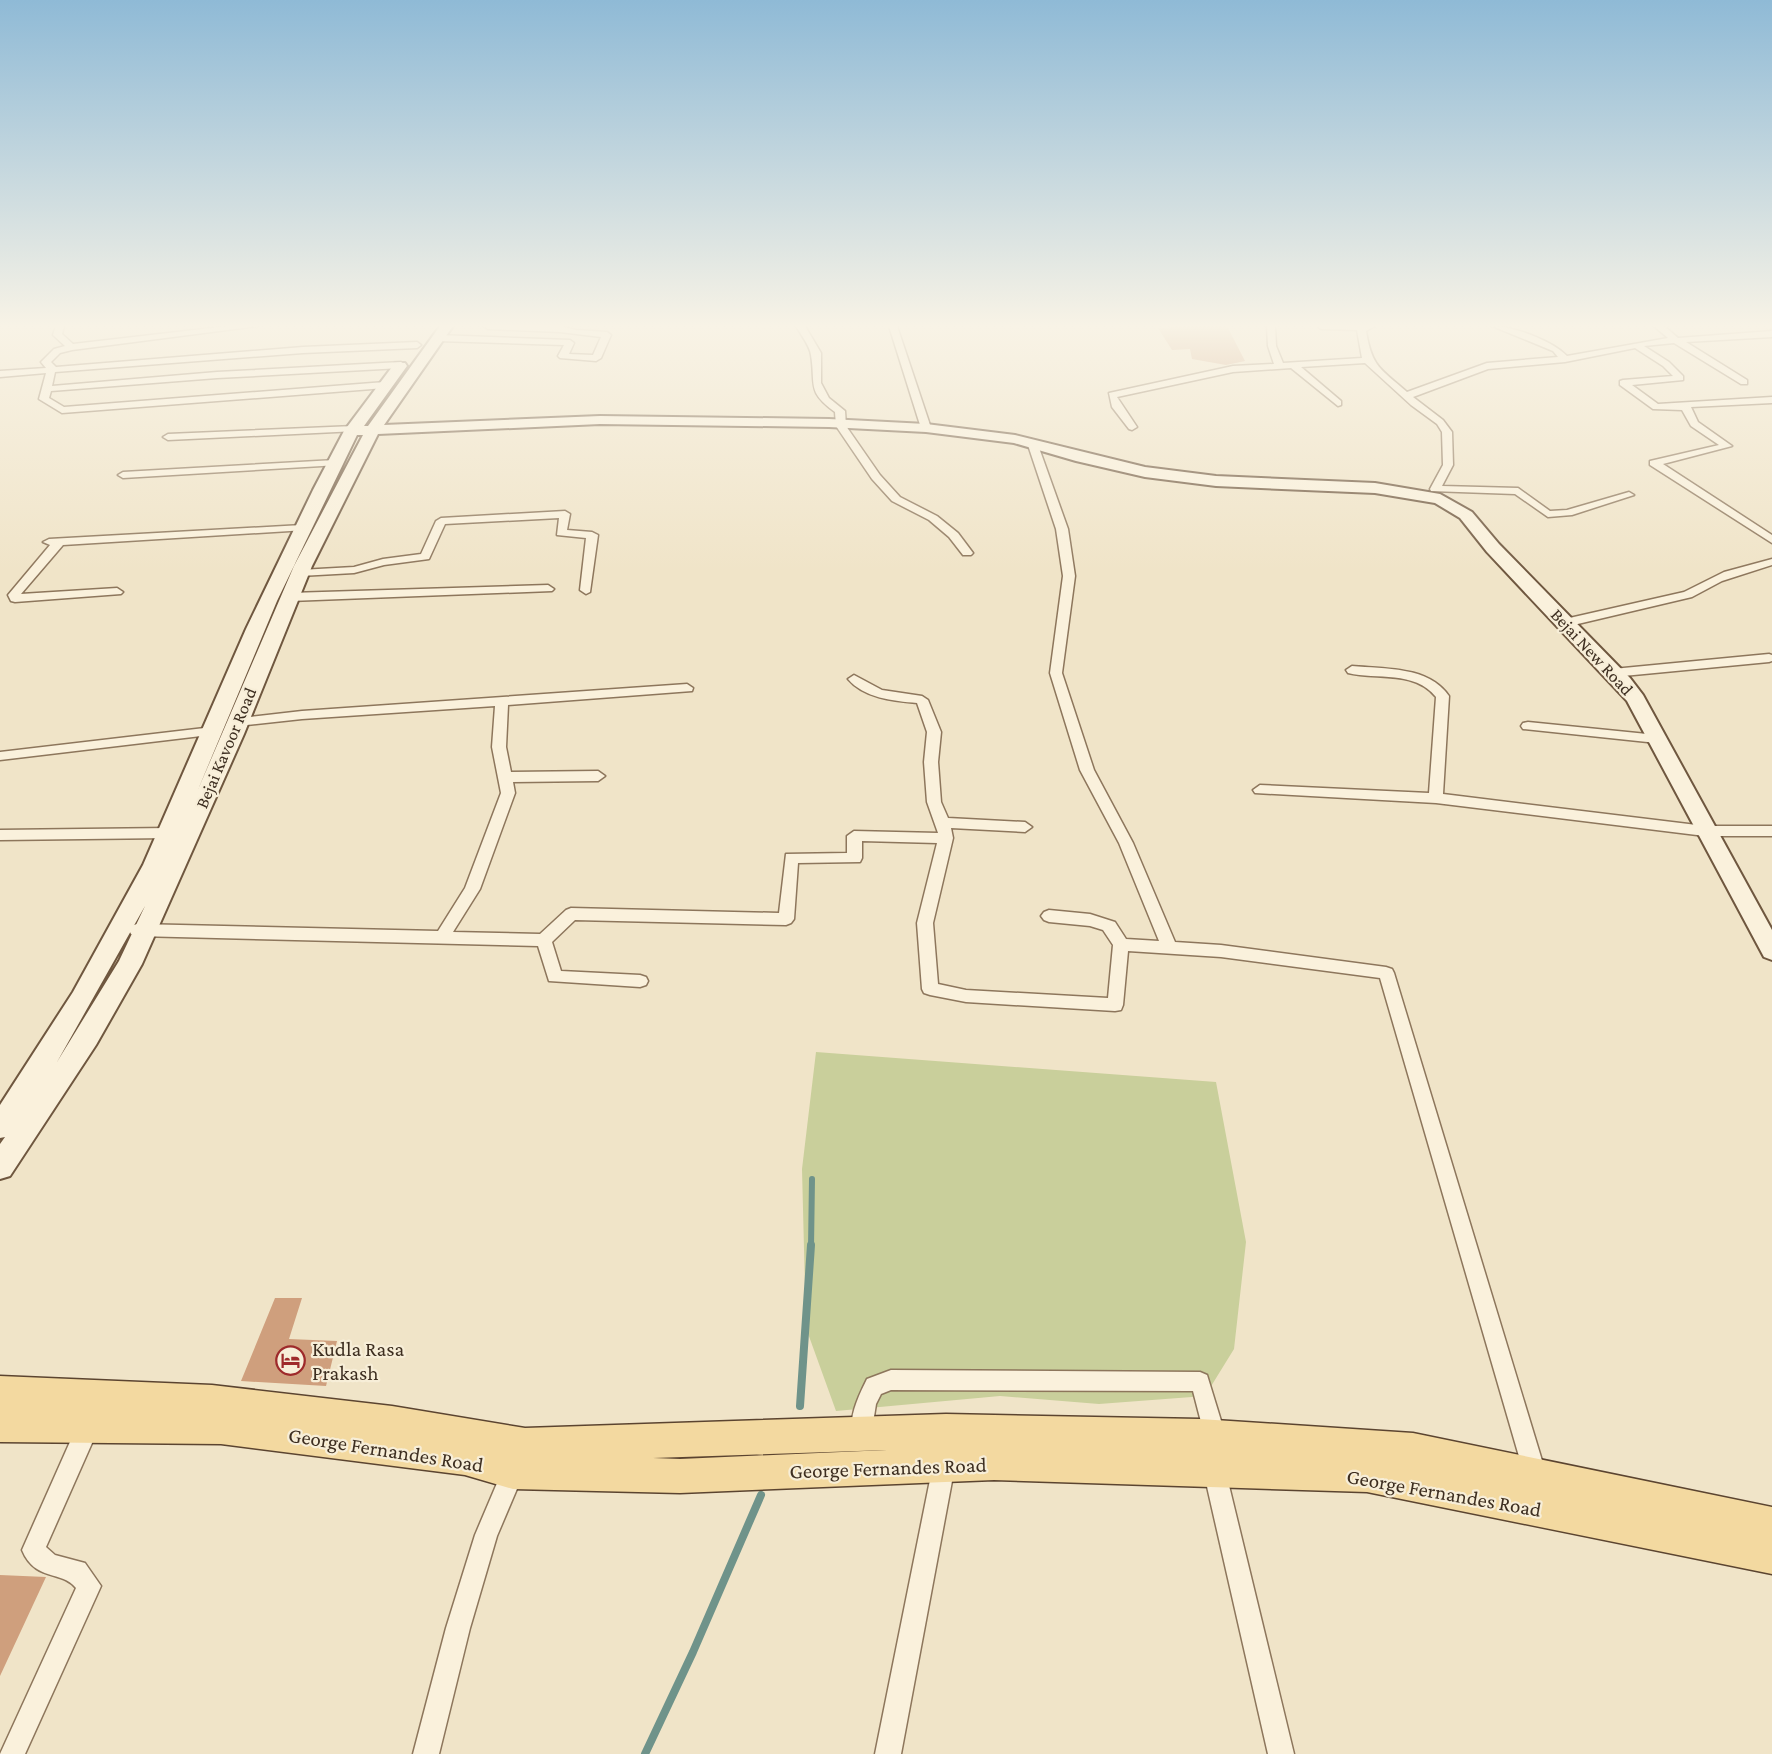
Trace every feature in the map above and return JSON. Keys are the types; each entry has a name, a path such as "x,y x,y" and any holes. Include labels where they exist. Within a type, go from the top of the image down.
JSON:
{"main road":[{"name":"Bejai Kavoor Road","path":"0,1167 87,1038 130,964 238,722 359,430 372,408"},
{"name":"Bejai Kavoor Road","path":"0,1127 43,1062 119,930 169,833 258,622 335,463 377,408"},
{"name":"Bejai New Road","path":"359,430 600,420 842,424 926,428 1015,439 1145,472 1216,482 1306,483 1437,494 1466,515 1493,548 1636,699 1705,831 1772,951"},
{"name":"George Fernandes Road","path":"0,1393 212,1402 392,1423 519,1458 680,1476 1214,1453 1413,1450 1772,1525"},
{"name":"George Fernandes Road","path":"0,1425 220,1426 465,1458 519,1458 862,1434 946,1431 1214,1453 1367,1475 1772,1556"}],"street":[{"path":"58,408 62,410 91,408"},
{"path":"836,408 840,411 842,424 876,477 896,499 933,518 954,535 958,545 967,553"},
{"path":"919,408 926,428"},
{"path":"1118,408 1132,427"},
{"path":"1422,408 1440,422 1447,432 1448,465 1437,494 1477,488 1518,491 1548,514 1568,513 1629,495"},
{"path":"1686,408 1694,424 1727,446 1654,463 1772,540"},
{"path":"168,437 359,430"},
{"path":"1034,445 1062,529 1069,576 1056,674 1087,770 1126,843 1170,948"},
{"path":"123,475 335,463"},
{"path":"300,573 354,570 383,562 425,557 441,521 565,514 561,533 592,536 586,590"},
{"path":"117,592 15,598 14,595 54,542 303,528"},
{"path":"1565,623 1688,595 1720,578 1772,562"},
{"path":"290,597 548,589"},
{"path":"1613,673 1769,658"},
{"path":"1352,670 1413,677 1432,683 1443,696 1436,798"},
{"path":"854,679 865,689 891,696 922,700 934,732 931,762 934,802 944,831 925,923 930,989 966,996 1115,1005 1120,945 1109,926 1090,920 1049,916"},
{"path":"238,722 687,688"},
{"path":"441,939 472,889 508,793 499,747 502,701"},
{"path":"1528,726 1657,739"},
{"path":"0,756 213,731"},
{"path":"506,777 598,776"},
{"path":"1260,790 1436,798 1705,831 1772,831"},
{"path":"119,930 544,940 571,914 786,920 791,858 855,858 854,836 1025,827"},
{"path":"0,835 169,833"},
{"path":"544,940 555,977 640,981"},
{"path":"1120,945 1221,951 1386,973 1536,1477"},
{"path":"862,1434 866,1402 874,1386 891,1380 1193,1380 1200,1382 1281,1754"},
{"path":"12,1754 89,1586 77,1570 49,1565 33,1550 89,1425"},
{"path":"426,1754 458,1628 486,1534 519,1458"},
{"path":"888,1754 944,1465"}],"green space":[{"path":"816,1052 1216,1082 1246,1242 1234,1349 1205,1396 1099,1404 1000,1396 836,1411 806,1328 802,1169"}],"building":[{"name":"Kudla Rasa Prakash","path":"275,1298 302,1298 289,1339 337,1341 326,1386 241,1381"},
{"path":"0,1575 46,1577 0,1676"}],"waterway":[{"path":"811,1247 812,1179"},
{"path":"800,1406 811,1245"},
{"path":"645,1754 693,1652 761,1495"}],"place":[{"name":"Kudla Rasa Prakash","path":"291,1361"}]}
